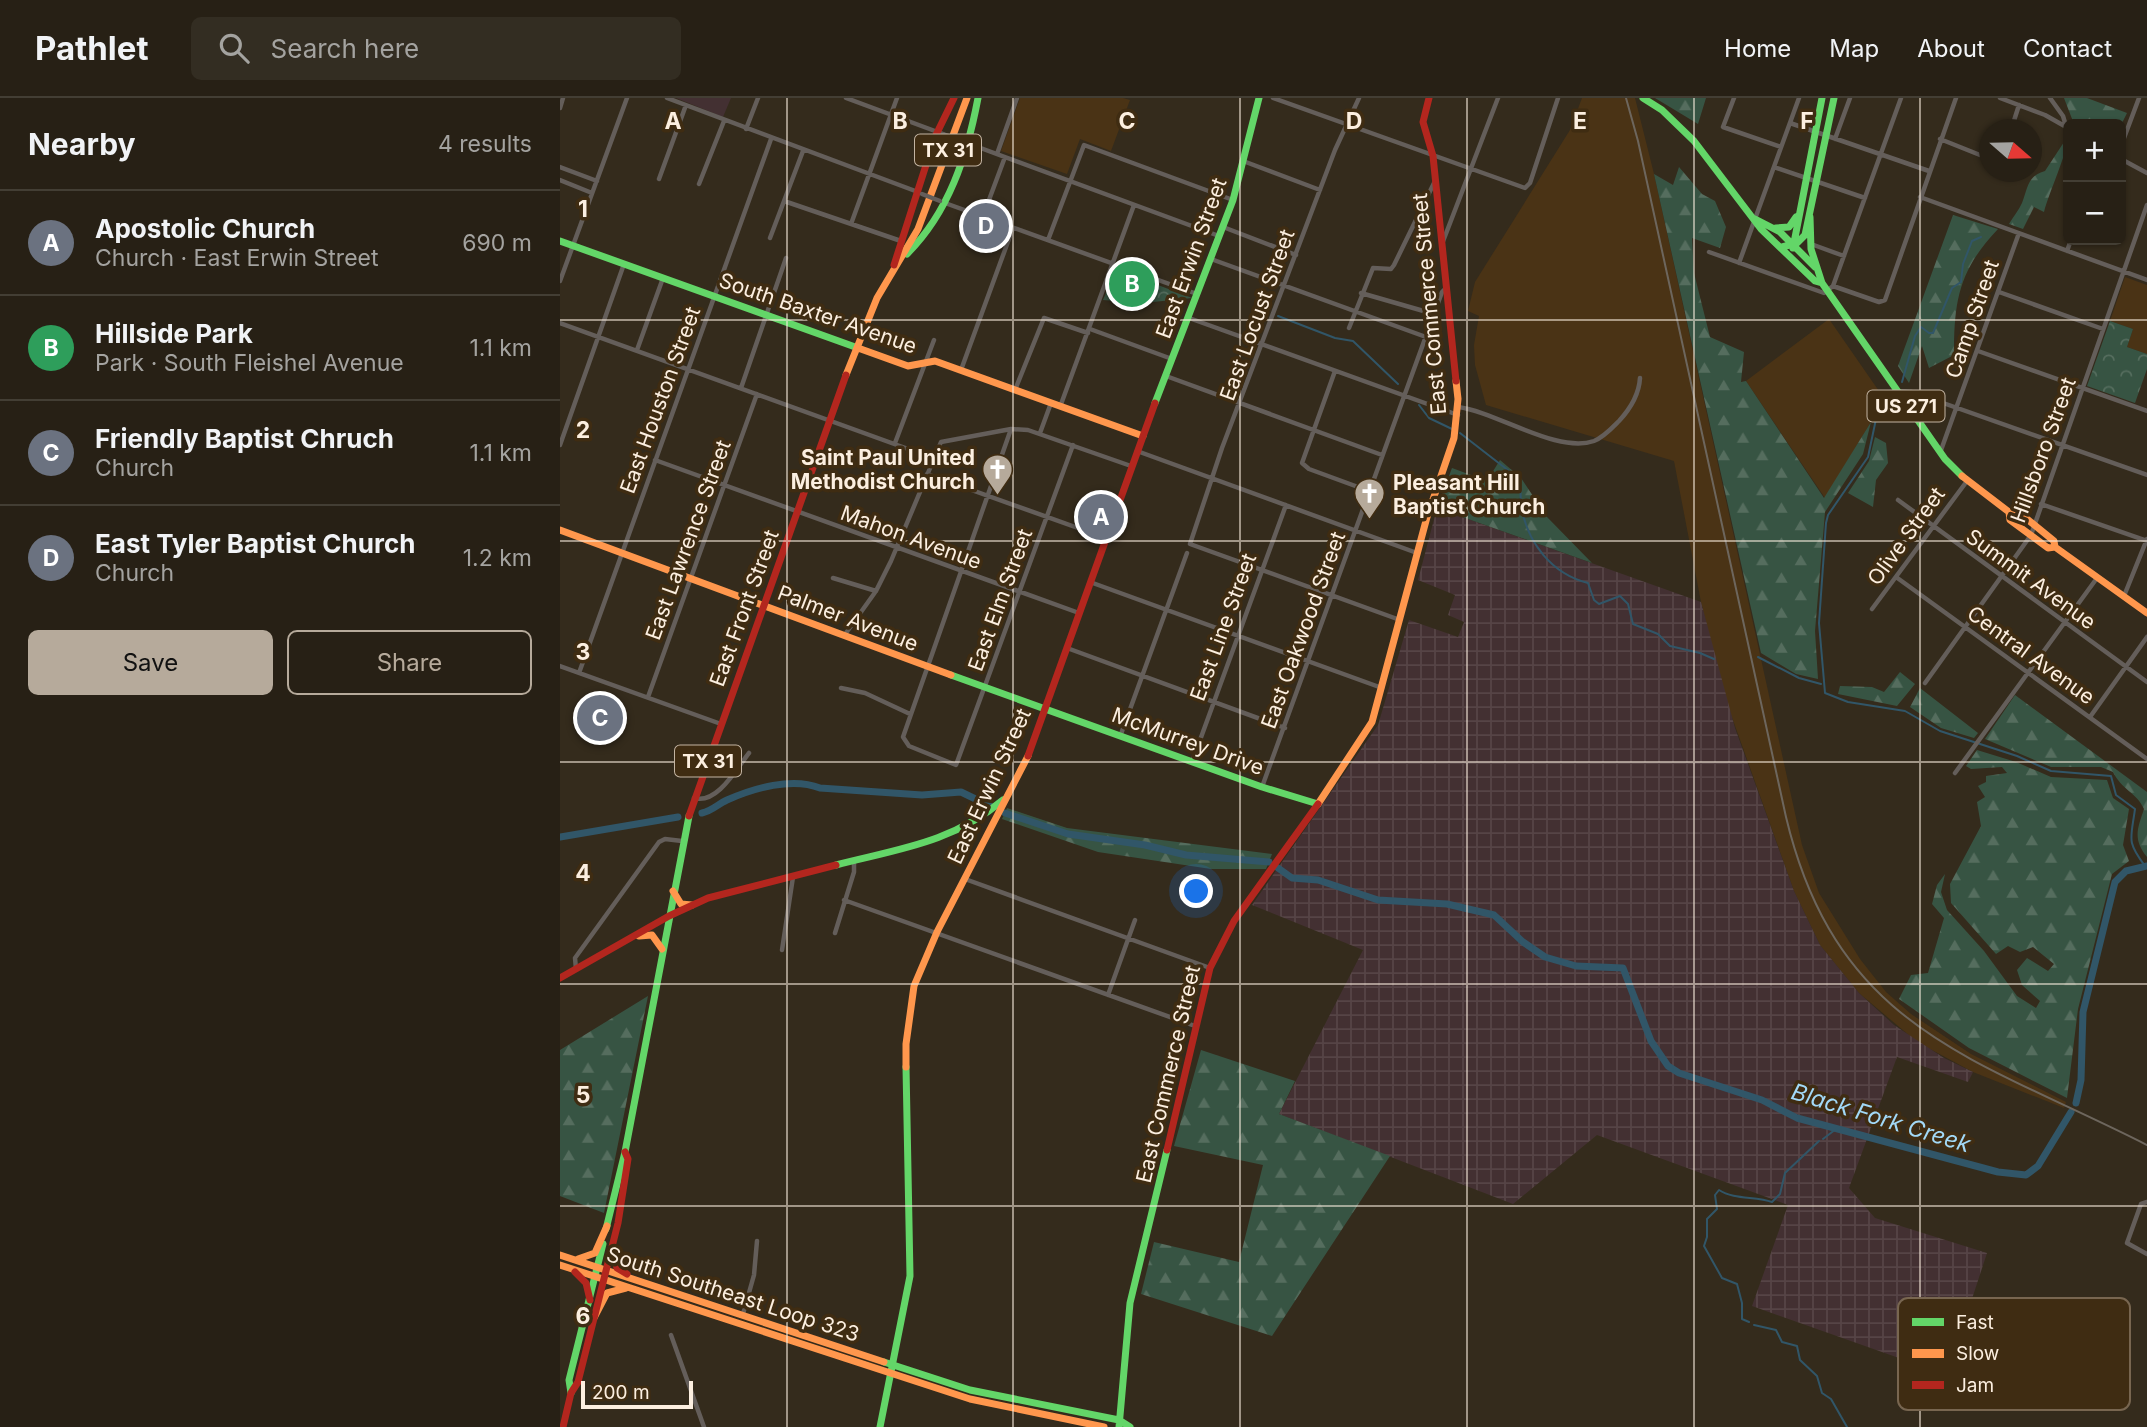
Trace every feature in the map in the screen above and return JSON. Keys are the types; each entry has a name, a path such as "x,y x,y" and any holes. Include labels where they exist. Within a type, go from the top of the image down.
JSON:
{"main road":[{"path":"887,281 954,98"},
{"name":"East Front Street","path":"571,1393 569,1380 590,1300 621,1158 625,1153 682,841 694,798 856,348 887,281 903,257 929,202 967,98"},
{"path":"903,257 933,227 978,98"},
{"name":"East Erwin Street","path":"880,1427 893,1370 910,1264 907,1025 917,976 1028,756 1131,466 1233,200 1259,98"},
{"path":"1429,98 1423,122 1433,156"},
{"name":"US 271","path":"1643,98 1695,139 1755,219 1815,281 1830,288 1896,391 1940,453 1967,481 2009,512 2016,512 2054,541 2055,547"},
{"path":"1795,259 1793,245 1822,98"},
{"path":"1782,247 1793,245 1803,237 1810,217 1834,98"},
{"name":"East Commerce Street","path":"1124,1425 1130,1303 1210,968 1234,921 1318,804 1372,722 1401,621 1417,552 1454,438 1458,411 1433,156"},
{"path":"1770,226 1780,230 1789,228 1801,207"},
{"path":"1810,217 1810,244 1820,273"},
{"name":"US 271","path":"1755,219 1770,226 1793,245 1820,273 1822,282"},
{"name":"South Baxter Avenue","path":"560,241 908,366 926,362 961,370 1143,436"},
{"name":"US 271","path":"2009,512 2010,520 2048,548 2055,547 2147,613"},
{"name":"Palmer Avenue","path":"560,530 1045,709"},
{"name":"McMurrey Drive","path":"1045,709 1121,734 1262,787 1318,804"},
{"path":"624,942 692,905 942,838 978,821 1009,793"},
{"path":"978,821 986,822 990,830"},
{"path":"673,891 681,904 692,905"},
{"path":"560,978 668,919 712,899"},
{"path":"639,936 652,935 663,950"},
{"name":"East Front Street","path":"571,1393 578,1382 612,1249 628,1159 625,1153"},
{"path":"572,1259 587,1258 596,1253 607,1226"},
{"path":"612,1249 617,1268 643,1283"},
{"name":"South Southeast Loop 323","path":"560,1255 597,1268 627,1287 893,1370"},
{"path":"563,1266 585,1280 590,1300"},
{"name":"South Southeast Loop 323","path":"563,1266 595,1276 605,1275 643,1283 743,1314 893,1370"},
{"path":"594,1318 607,1293 627,1287"},
{"path":"893,1370 996,1397 1124,1425"},
{"path":"893,1370 991,1405 1104,1427"},
{"name":"TX 31","path":"563,1427 571,1393"}],"street":[{"path":"560,108 564,98"},
{"path":"560,281 627,98"},
{"path":"667,98 803,151 1197,295"},
{"path":"746,129 758,98"},
{"path":"846,98 1219,236"},
{"path":"851,224 897,98"},
{"path":"997,154 1017,98"},
{"path":"1273,98 1472,170 1527,187 1558,98"},
{"name":"East Locust Street","path":"1262,571 1190,544 1214,478 1213,472 1320,191 1359,98"},
{"path":"1442,245 1498,98"},
{"path":"1734,98 1723,127 1781,147"},
{"path":"1739,262 1799,98"},
{"path":"1835,139 1850,98"},
{"path":"1709,252 1824,293 1830,288 1844,256 1901,98"},
{"path":"1830,288 1883,302 1956,98"},
{"path":"2000,98 2063,126"},
{"path":"2050,98 2064,119"},
{"path":"2126,133 2139,98"},
{"path":"2015,119 2019,105"},
{"path":"659,179 686,106"},
{"path":"699,184 724,121"},
{"path":"1790,123 1929,171"},
{"name":"East Houston Street","path":"579,673 771,139"},
{"path":"1940,139 1979,155"},
{"path":"1048,240 1084,145 1233,200"},
{"path":"770,238 803,151"},
{"path":"983,216 1005,157"},
{"path":"1243,162 1320,191"},
{"path":"2126,162 2147,173"},
{"path":"560,167 597,181"},
{"path":"1774,167 1865,198"},
{"path":"560,180 592,193"},
{"path":"1349,328 1373,268 1391,269 1394,265 1435,181"},
{"path":"1920,197 2147,280"},
{"path":"784,201 901,242"},
{"path":"1060,407 1135,205"},
{"name":"Hillsboro Street","path":"1925,682 2031,535 2147,205"},
{"path":"1223,227 1296,255"},
{"path":"961,370 1013,228"},
{"name":"Camp Street","path":"1940,453 1979,351 2019,233"},
{"path":"1810,244 1844,256"},
{"path":"2067,251 2069,245"},
{"path":"741,388 786,258"},
{"path":"1211,259 1426,337"},
{"path":"560,445 563,428 624,264"},
{"path":"637,350 663,278"},
{"name":"East Oakwood Street","path":"1262,787 1442,292 1447,287"},
{"path":"1999,292 2103,329"},
{"path":"1361,293 1434,314"},
{"path":"1015,390 1044,318 1172,359"},
{"path":"1189,318 1404,396 1549,437 1588,442 1603,436 1625,414 1637,395 1640,378"},
{"path":"560,323 933,458"},
{"path":"895,443 934,340"},
{"path":"1979,351 2147,411"},
{"path":"1335,371 1302,463 1309,469 1369,491"},
{"path":"1166,376 1382,455"},
{"path":"1896,391 1912,392 2147,475"},
{"name":"East Lawrence Street","path":"648,697 757,394"},
{"path":"1040,433 1051,403"},
{"path":"841,688 865,693 910,714 1011,429"},
{"path":"846,634 876,591 941,442 1011,429 1040,433 1131,466"},
{"name":"East Elm Street","path":"910,714 903,739 915,750 956,765 1073,445"},
{"path":"1138,451 1417,552"},
{"name":"Mahon Avenue","path":"655,460 1079,613"},
{"path":"927,474 1106,538"},
{"name":"Olive Street","path":"1872,610 1967,481"},
{"name":"Summit Avenue","path":"1898,500 2147,682"},
{"path":"2041,504 2147,540 2124,597"},
{"name":"East Line Street","path":"1192,762 1286,505"},
{"path":"1121,734 1187,552"},
{"path":"1262,571 1401,621"},
{"name":"Central Avenue","path":"1896,577 2147,759"},
{"path":"1955,773 2097,577"},
{"path":"833,578 876,591"},
{"path":"1090,582 1383,689"},
{"path":"2090,717 2147,638"},
{"path":"1067,648 1285,727"},
{"path":"560,666 721,724"},
{"path":"694,798 704,799 717,792 749,752"},
{"path":"576,969 575,958 659,842 668,839 682,841"},
{"path":"835,933 854,872 854,861"},
{"path":"782,950 793,877"},
{"path":"965,879 1210,968"},
{"path":"844,900 1195,1026"},
{"path":"1108,995 1135,920"},
{"path":"2146,1202 2138,1210 2128,1246 2147,1254"},
{"path":"743,1314 754,1275 757,1241"},
{"path":"671,1335 704,1427"}],"shaded area":[{"path":"676,98 731,98 723,117"},
{"path":"1020,98 1130,100 1111,151 1080,139 1067,174 1001,151"},
{"path":"1582,98 1635,98 1802,845 1819,893 1860,959 1886,992 1911,1014 1971,1054 2066,1102 2064,1108 1973,1072 1917,1042 1859,993 1820,945 1794,891 1724,695 1701,602 1674,461 1486,405 1475,365 1474,345 1479,316 1468,311 1475,282 1570,130"},
{"path":"2125,277 2147,285 2147,354 2127,347 2133,329 2110,321"},
{"path":"1829,319 1881,394 1871,422 1825,498 1746,381"},
{"path":"1437,508 1701,602 1735,728 1794,891 1820,945 1859,993 1894,1025 1944,1058 1973,1072 1968,1082 1897,1057 1849,1188 1875,1218 1987,1253 1972,1298 1898,1298 1898,1358 1752,1306 1788,1205 1597,1135 1513,1204 1279,1114 1363,950 1252,905 1378,725 1409,620 1458,637 1464,622 1448,615 1455,595 1418,580"}],"green space":[{"path":"1655,98 1706,98 1698,124"},
{"path":"2064,98 2087,98 2127,113 2124,119 2072,119"},
{"path":"2063,144 2063,158 2044,212 2034,207 2023,229 2009,224 2021,206 2030,182 2042,182 2042,172"},
{"path":"1679,167 1702,194 1715,201 1726,227 1720,248 1692,238 1694,273 1710,337 1744,352 1741,382 1746,381 1824,498 1871,422 1863,454 1825,512 1815,631 1818,679 1796,674 1761,653 1654,174 1673,185"},
{"path":"1953,215 1998,229 1975,258 1961,287 1955,318 1954,355 1929,368 1922,346 1909,383 1898,366"},
{"path":"1116,269 1192,298 1143,303 1103,300"},
{"path":"2110,321 2133,329 2127,347 2147,354 2147,369 2135,403 2087,386"},
{"path":"1875,437 1886,443 1888,463 1876,480 1873,507 1848,493 1869,461"},
{"path":"1500,460 1521,478 1547,517 1592,563 1437,508 1452,468 1487,481"},
{"path":"1900,672 1915,684 1897,706 1838,694 1840,686 1872,687 1884,692"},
{"path":"1920,688 1978,733 1974,738 1941,728 1910,707"},
{"path":"2015,695 2147,792 2147,857 2138,839 2144,809 2113,772 2101,767 2051,767 1985,739"},
{"path":"1977,750 2051,777 2107,780 2113,798 2129,809 2123,845 2129,861 2112,874 2078,1009 2067,1098 1969,1048 1899,999 1911,975 1928,973 1944,918 1932,904 1937,885 1945,874 1941,892 1947,910 1984,951 2017,996 2036,1008 2040,1001 2022,985 2017,970 2027,958 2048,971 2054,964 2033,947 2020,952 2008,946 1996,954 1951,903 1950,884 1981,826 1977,802 1985,797 1978,786 1986,782 1986,776 2007,773 2002,767 1971,769 1966,766"},
{"path":"1007,808 1067,828 1272,854 1266,869 1211,869 1098,852 1002,819"},
{"path":"648,996 604,1213 560,1196 560,1050"},
{"path":"1201,1050 1295,1081 1279,1114 1390,1156 1272,1336 1141,1294 1154,1242 1239,1262 1263,1165 1174,1146"}],"waterway":[{"path":"1902,382 1915,336 1921,327 1933,333 1952,288 1961,282 1963,264 1972,241 1981,237"},
{"path":"1278,316 1335,338 1353,341 1398,384"},
{"path":"1884,396 1880,400 1868,457 1828,515 1826,523 1819,623 1825,693 1848,702 1905,711 1940,731 2017,756 2051,771 2111,776 2116,795 2135,809 2132,845 2145,866"},
{"path":"1419,405 1429,418 1452,429"},
{"path":"1460,433 1518,478 1521,505 1529,532 1543,555 1553,564 1575,579 1588,583 1594,600 1599,604 1620,596 1628,604 1633,624 1658,634 1670,646 1714,659"},
{"path":"1758,657 1799,678 1821,684"},
{"name":"Black Fork Creek","path":"702,813 749,792 785,784 922,795 961,792 990,806"},
{"name":"Black Fork Creek","path":"1005,813 1068,834 1145,845 1186,855 1269,862"},
{"name":"Black Fork Creek","path":"560,837 678,817"},
{"name":"Black Fork Creek","path":"2076,1103 2081,1080 2083,1012 2115,882 2126,871 2147,866"},
{"name":"Black Fork Creek","path":"1278,868 1292,878 1318,880 1378,900 1447,904 1494,915 1523,942 1545,957 1576,966 1623,968 1651,1041 1668,1066 1679,1073 1762,1100 1797,1118 1998,1172 2026,1175 2038,1166 2071,1112"},
{"path":"1823,1139 1836,1129"},
{"path":"1749,1322 1742,1319 1742,1303 1737,1284 1722,1278 1704,1246 1707,1219 1717,1209 1715,1195 1719,1190 1731,1195 1772,1202 1780,1194 1785,1173 1819,1141"},
{"path":"1754,1325 1776,1330 1782,1342 1797,1346 1800,1360 1817,1376 1822,1393 1831,1399 1847,1427"}],"railway":[{"path":"1626,98 1638,141 1786,817 1809,889 1840,946 1877,991 1921,1028 1970,1059 2147,1145"}],"traffic: fast":[{"path":"907,254 934,220 954,182 962,162 978,98"},
{"path":"1155,403 1233,200 1259,98"},
{"path":"1643,98 1662,110 1694,141 1761,229 1815,281 1822,283"},
{"path":"1793,248 1822,98"},
{"path":"1782,247 1797,243 1805,235 1834,98"},
{"path":"1776,228 1789,227 1796,217"},
{"path":"1810,217 1811,249 1822,283 1945,459 1962,476"},
{"path":"1755,219 1780,232 1815,267"},
{"path":"560,241 858,348"},
{"path":"951,675 1262,787 1318,804"},
{"path":"836,865 924,843 964,826 1003,800"},
{"path":"606,1229 625,1152 689,816"},
{"path":"880,1427 910,1276 906,1067"},
{"path":"1119,1427 1130,1303 1167,1150"},
{"path":"571,1393 569,1380 603,1244"},
{"path":"884,1362 970,1390 1119,1420 1130,1427"}],"traffic: slow":[{"path":"846,375 877,298 918,229 967,98"},
{"path":"858,348 908,366 935,361 1143,436"},
{"path":"1318,804 1372,722 1427,517 1454,438 1458,399 1456,381"},
{"path":"1962,476 2009,512 2027,519 2054,541 2055,547"},
{"path":"2009,512 2010,520 2048,548 2055,547 2147,613"},
{"path":"560,530 951,675"},
{"path":"906,1067 906,1044 914,986 937,932 1028,756"},
{"path":"673,891 681,904 692,905"},
{"path":"639,936 652,935 662,949"},
{"path":"578,1259 595,1253 607,1226"},
{"path":"560,1255 884,1362"},
{"path":"560,1265 970,1399 1104,1427"},
{"path":"594,1318 607,1293 626,1288"}],"traffic: jam":[{"path":"894,265 935,137 954,98"},
{"path":"1429,98 1423,122 1433,156 1456,381"},
{"path":"689,816 846,375"},
{"path":"1028,756 1155,403"},
{"path":"1167,1150 1210,968 1234,921 1318,804"},
{"path":"560,978 669,916 708,898 836,865"},
{"path":"563,1427 571,1393 578,1382 618,1223 628,1159 625,1152"},
{"path":"612,1249 617,1268 627,1274"},
{"path":"575,1272 586,1283 590,1300"}],"place":[{"name":"East Tyler Baptist Church","path":"986,226"},
{"name":"Hillside Park","path":"1132,284"},
{"name":"Saint Paul United Methodist Church","path":"998,496"},
{"name":"Apostolic Church","path":"1101,517"},
{"name":"Pleasant Hill Baptist Church","path":"1370,521"},
{"name":"Friendly Baptist Chruch","path":"600,718"}]}
